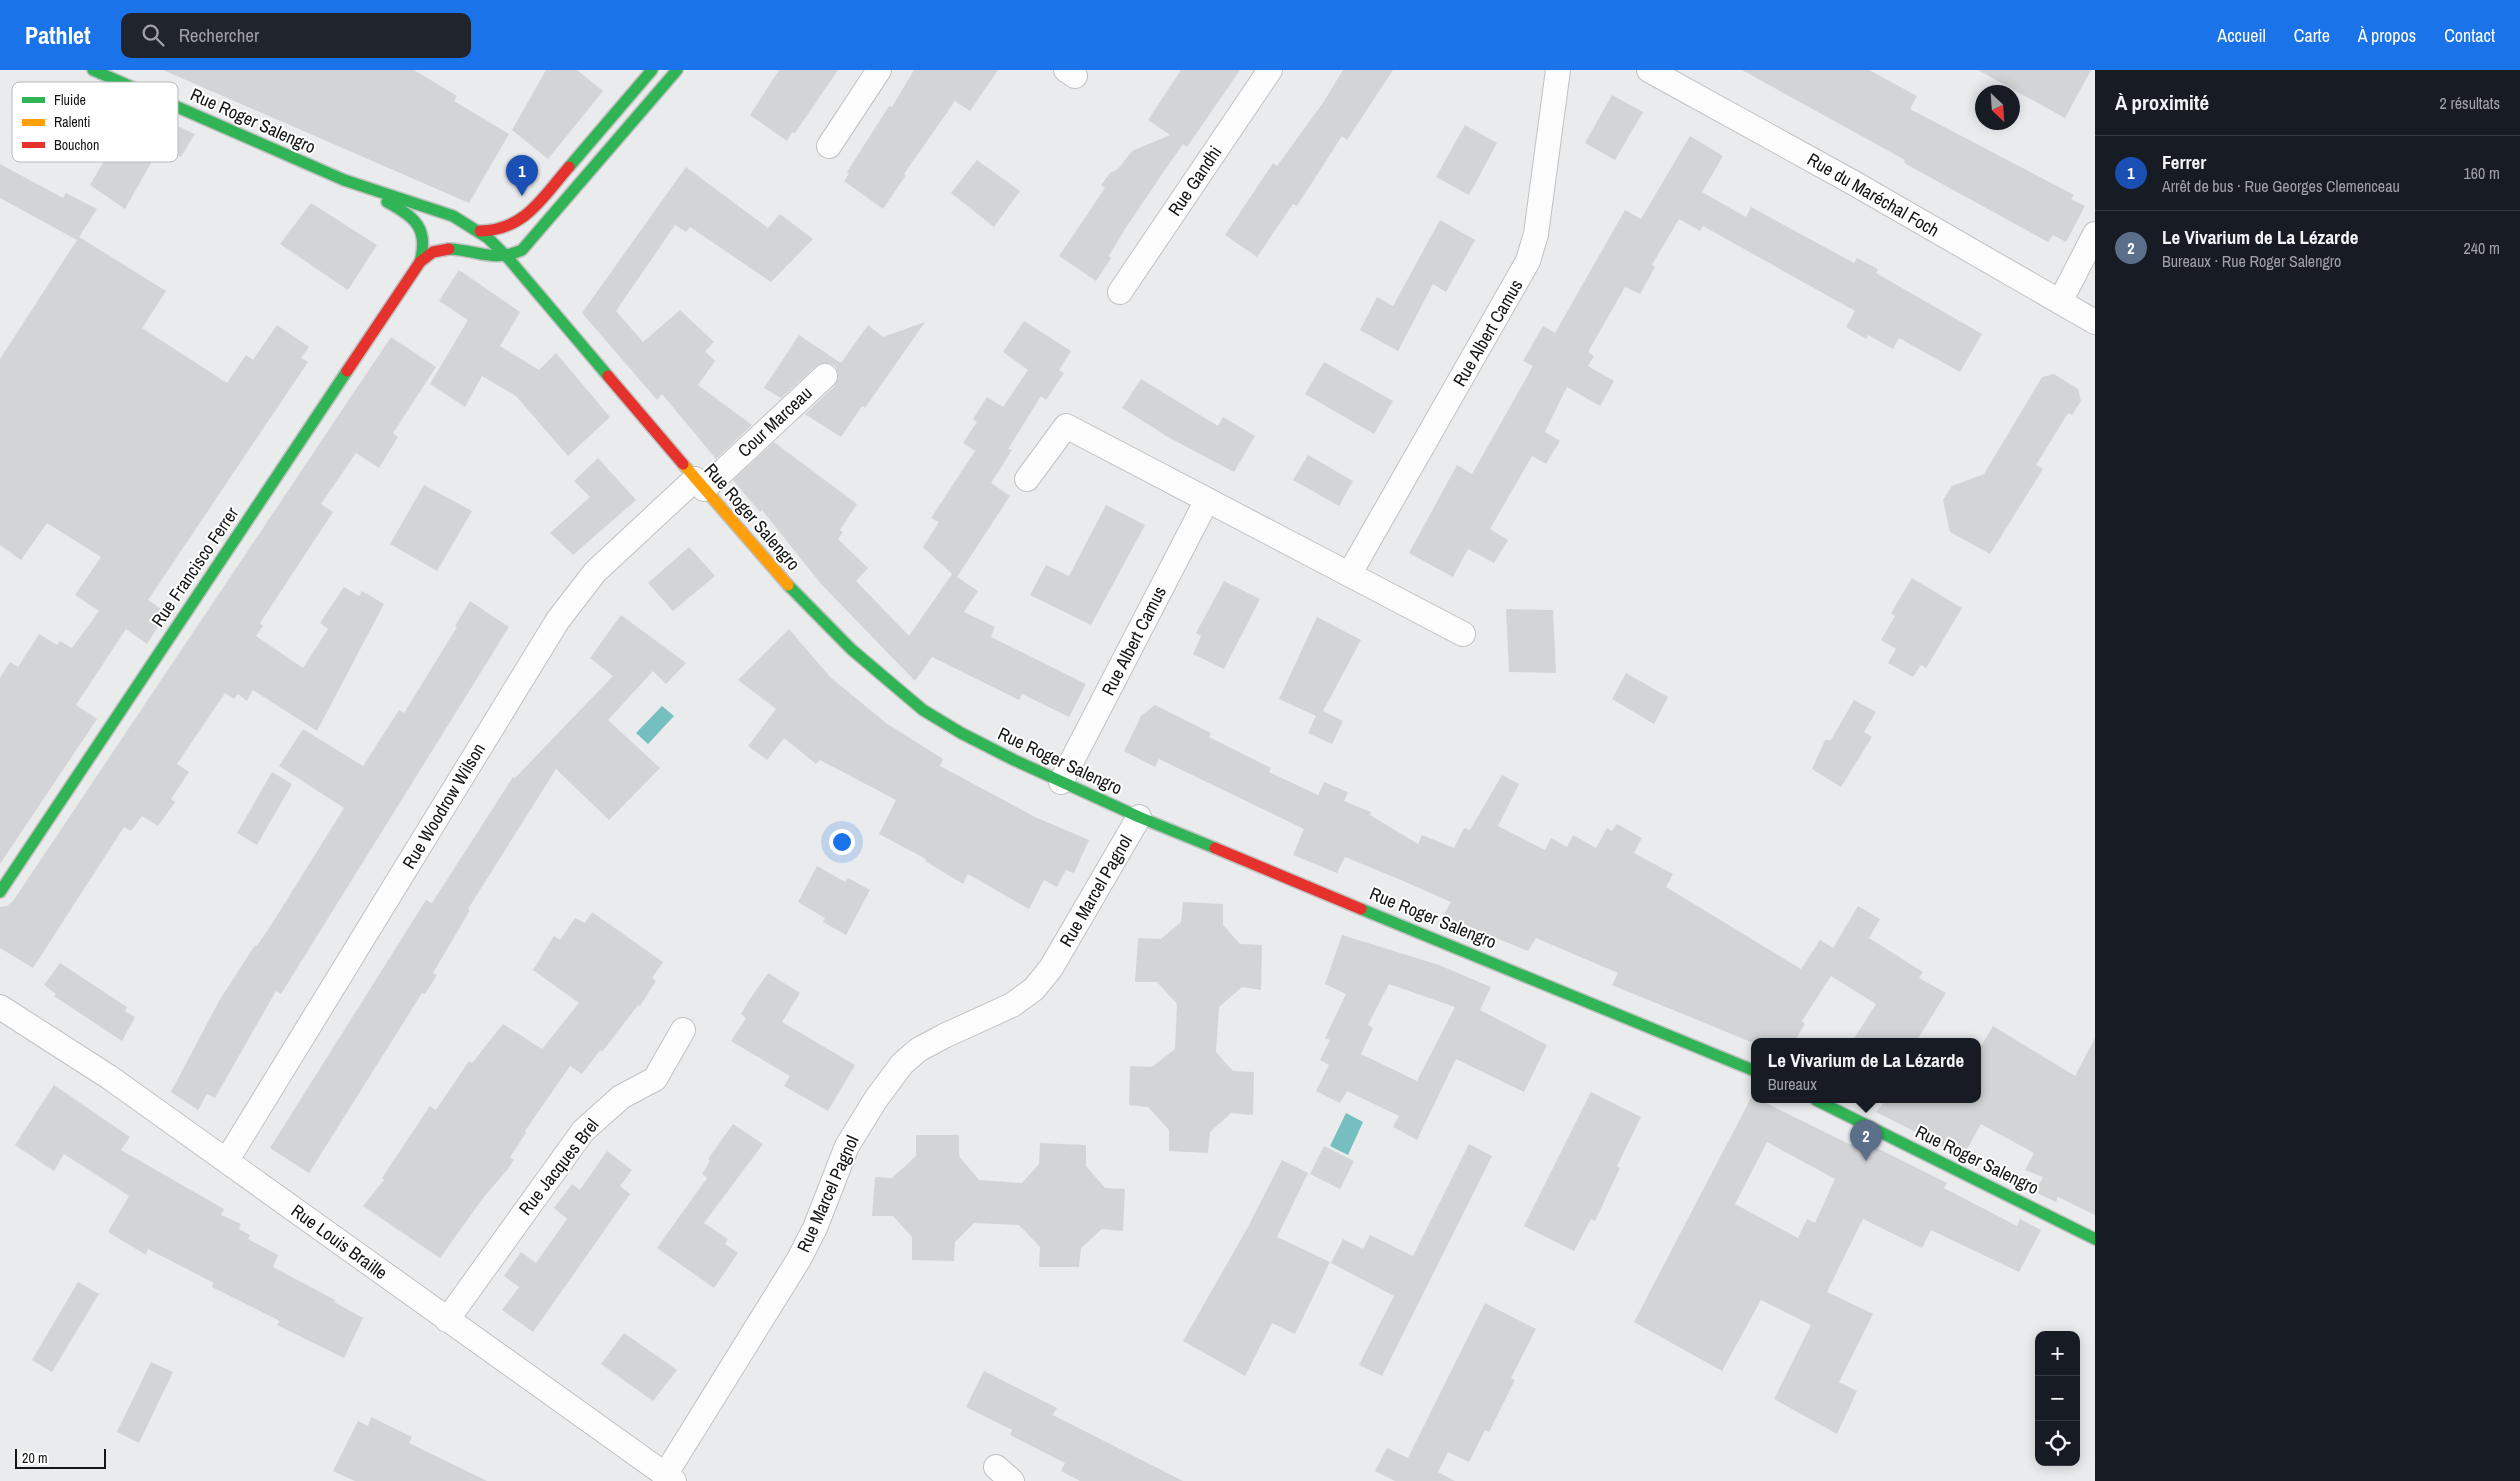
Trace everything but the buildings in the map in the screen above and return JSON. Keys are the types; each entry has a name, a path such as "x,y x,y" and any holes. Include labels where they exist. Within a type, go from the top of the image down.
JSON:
{"street":[{"name":"Rue Roger Salengro","path":"93,70 120,82"},
{"path":"480,231 506,229 519,223 529,214 652,70"},
{"path":"420,262 435,251 449,248 492,258 508,258 527,246 677,70"},
{"path":"829,146 879,70"},
{"name":"Rue Gandhi","path":"1120,292 1270,70"},
{"name":"Rue Albert Camus","path":"1350,573 1528,261 1536,234 1558,70"},
{"name":"Rue du Maréchal Foch","path":"1649,70 1852,182 2095,322"},
{"name":"Rue Roger Salengro","path":"178,107 344,180 404,211 416,221 422,230 424,244 420,262"},
{"name":"Rue Roger Salengro","path":"344,180 442,211 480,231 508,258 700,484 809,608 891,685 923,710 961,733 1061,782 1139,817 1751,1069"},
{"path":"2060,302 2095,234"},
{"name":"Rue Francisco Ferrer","path":"0,892 420,262"},
{"name":"Cour Marceau","path":"700,484 825,376"},
{"path":"1027,479 1066,426 1350,573 1463,634"},
{"name":"Rue Woodrow Wilson","path":"227,1160 558,620 595,572 700,484"},
{"name":"Rue Albert Camus","path":"1061,782 1207,500"},
{"name":"Rue Marcel Pagnol","path":"670,1478 799,1258 815,1228 847,1146 876,1099 902,1064 918,1050 1012,1005 1034,989 1051,968 1139,817"},
{"name":"Rue Louis Braille","path":"0,1007 91,1064 670,1478"},
{"name":"Rue Jacques Brel","path":"447,1320 583,1131 621,1097 655,1079 683,1030"},
{"name":"Rue Roger Salengro","path":"1822,1103 2095,1239"}],"water":[{"path":"662,706 674,716 648,744 636,733"},
{"path":"1346,1113 1363,1122 1348,1155 1330,1146"}],"traffic: fast":[{"path":"93,70 120,82"},
{"path":"569,167 652,70"},
{"path":"449,249 494,256 512,254 522,250 677,70"},
{"path":"178,107 344,180 453,216 488,238 508,258 608,376"},
{"path":"387,202 412,219 421,232 423,240 420,262"},
{"path":"0,892 347,371"},
{"path":"788,585 851,649 923,710 961,733 1014,760 1139,817 1215,848"},
{"path":"1361,909 1751,1069"},
{"path":"1822,1103 2095,1239"}],"traffic: slow":[{"path":"683,464 788,585"}],"traffic: jam":[{"path":"480,231 509,225 521,218 541,201 569,167"},
{"path":"347,371 420,262 433,252 449,249"},
{"path":"608,376 683,464"},
{"path":"1215,848 1361,909"}],"place":[{"name":"Ferrer","path":"522,196"},
{"name":"Le Vivarium de La Lézarde","path":"1866,1161"}]}
